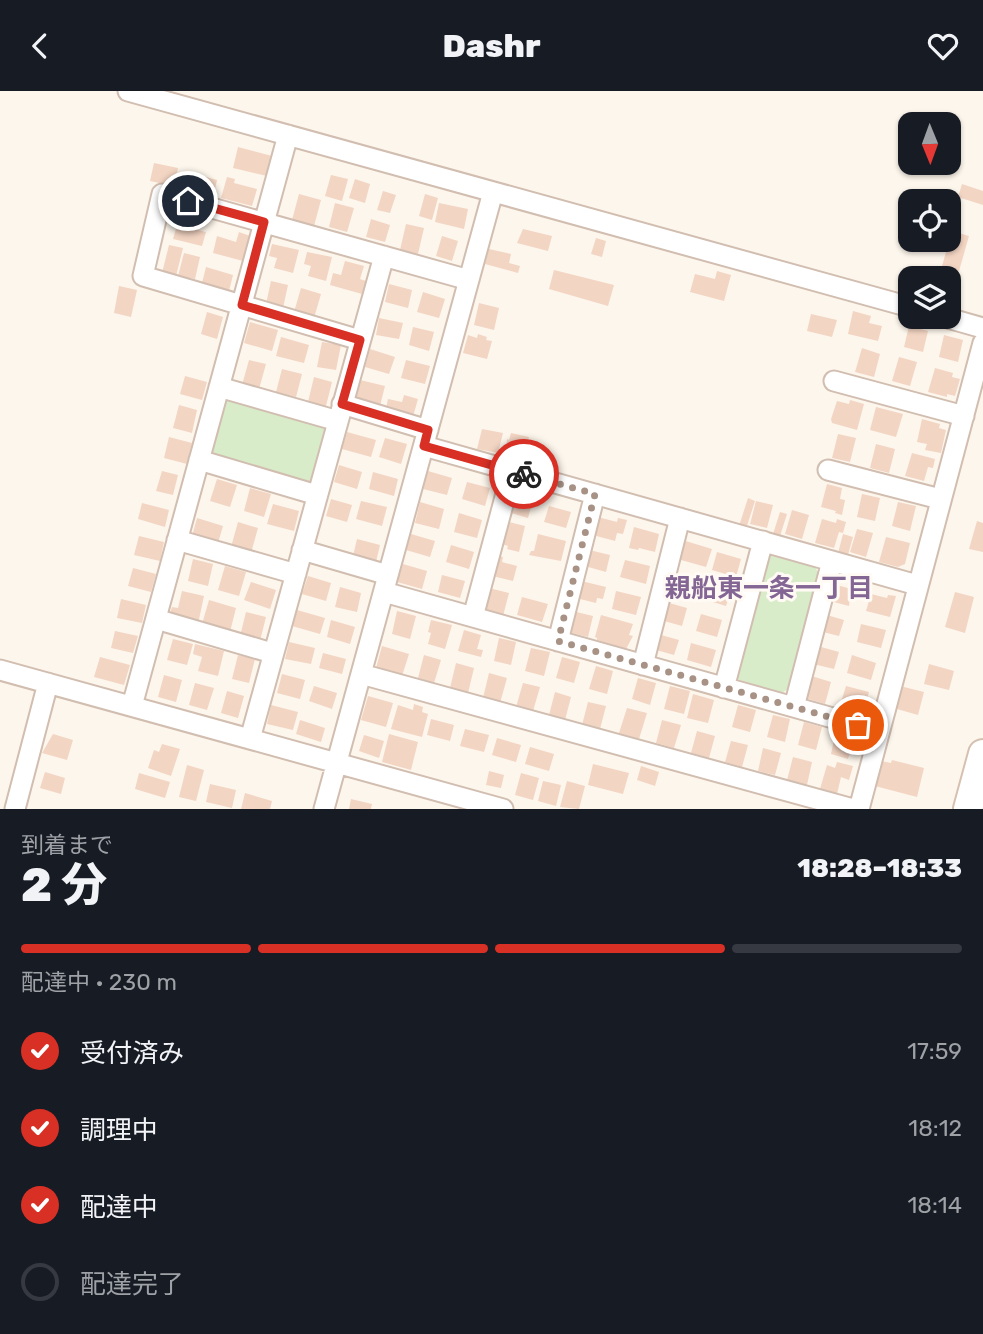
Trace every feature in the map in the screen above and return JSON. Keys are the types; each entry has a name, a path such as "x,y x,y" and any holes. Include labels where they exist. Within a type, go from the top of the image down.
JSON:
{"main road":[{"path":"968,809 983,754"}],"street":[{"path":"128,91 898,304"},
{"path":"132,706 288,135"},
{"path":"324,809 493,192"},
{"path":"360,340 143,276 162,194 469,280"},
{"path":"250,739 384,256"},
{"path":"961,322 983,328"},
{"path":"859,809 983,343"},
{"path":"834,381 964,416"},
{"path":"219,387 340,413 426,438 512,471 917,585"},
{"path":"199,460 317,495"},
{"path":"828,470 940,499"},
{"path":"473,617 512,471"},
{"path":"558,641 595,494"},
{"path":"643,665 680,518"},
{"path":"177,540 296,574"},
{"path":"723,688 763,541"},
{"path":"302,550 473,617 879,731"},
{"path":"794,707 832,561"},
{"path":"156,619 272,653"},
{"path":"0,670 503,809"},
{"path":"361,674 853,809"},
{"path":"15,809 48,683"}],"green space":[{"path":"227,399 329,429 313,484 211,455"},
{"path":"769,555 815,567 819,574 788,689 782,693 734,678"}],"building":[{"path":"238,147 272,156 267,176 233,168"},
{"path":"154,163 178,168 174,186 150,181"},
{"path":"188,172 217,180 213,197 183,190"},
{"path":"331,175 348,179 342,201 325,196"},
{"path":"227,177 235,179 234,183 257,189 252,206 221,198"},
{"path":"355,179 370,184 365,203 349,198"},
{"path":"962,184 983,191 983,205 961,198"},
{"path":"383,191 396,195 390,213 377,210"},
{"path":"299,194 321,200 314,226 292,220"},
{"path":"425,194 438,198 432,220 419,216"},
{"path":"335,203 354,208 347,232 329,227"},
{"path":"439,203 468,209 464,229 435,222"},
{"path":"371,219 390,225 385,242 366,237"},
{"path":"406,224 424,228 418,254 400,250"},
{"path":"177,225 206,232 202,246 173,239"},
{"path":"523,229 552,236 548,251 517,243"},
{"path":"239,232 250,236 243,261 213,253 217,236 236,242"},
{"path":"961,234 969,236 960,266 942,266 946,252 961,252"},
{"path":"442,236 458,241 452,261 436,256"},
{"path":"596,238 606,241 602,257 591,254"},
{"path":"272,244 299,250 293,273 274,268 277,258 269,256"},
{"path":"169,245 183,248 176,276 162,273"},
{"path":"489,249 511,254 509,263 520,266 518,273 485,264"},
{"path":"307,252 332,257 326,281 308,276 311,266 304,264"},
{"path":"184,253 200,257 195,279 178,276"},
{"path":"345,261 364,266 360,279 366,281 362,294 330,285 333,273 341,275"},
{"path":"206,267 233,275 229,291 202,283"},
{"path":"554,270 614,285 608,306 549,289"},
{"path":"717,271 731,275 724,301 690,292 695,274 715,279"},
{"path":"271,281 288,285 283,308 266,304"},
{"path":"389,284 412,290 408,308 385,302"},
{"path":"119,286 137,290 131,317 114,313"},
{"path":"301,288 321,294 314,318 294,312"},
{"path":"423,292 445,299 439,318 417,312"},
{"path":"479,303 499,308 494,330 474,325"},
{"path":"853,311 871,316 869,323 882,326 878,341 848,334"},
{"path":"207,312 223,317 217,339 201,334"},
{"path":"811,314 837,320 832,337 807,331"},
{"path":"379,318 403,323 399,339 376,335"},
{"path":"250,322 278,330 272,351 244,343"},
{"path":"413,327 434,332 429,351 409,345"},
{"path":"908,329 928,331 923,352 904,347"},
{"path":"478,334 492,341 487,359 463,353 468,335 477,338"},
{"path":"944,335 963,340 958,362 939,357"},
{"path":"281,337 309,345 304,363 276,356"},
{"path":"322,342 341,345 336,370 317,367"},
{"path":"862,348 880,354 874,377 855,372"},
{"path":"370,349 395,357 389,374 365,367"},
{"path":"899,357 917,362 910,386 892,381"},
{"path":"249,360 266,364 259,389 242,385"},
{"path":"406,360 430,366 425,384 401,378"},
{"path":"935,368 953,373 952,377 960,379 955,396 947,394 947,397 928,392"},
{"path":"282,369 302,374 296,397 276,392"},
{"path":"185,376 207,382 202,400 180,394"},
{"path":"314,377 332,382 326,406 308,402"},
{"path":"360,380 385,386 379,410 354,403"},
{"path":"404,395 418,399 412,420 385,413 388,399 402,402"},
{"path":"850,400 864,404 857,430 832,423 831,419 837,401 849,404"},
{"path":"179,405 197,410 192,433 173,428"},
{"path":"876,407 903,414 896,437 870,430"},
{"path":"922,419 940,424 939,428 946,430 941,453 925,450 927,444 917,442"},
{"path":"482,429 503,433 498,453 477,449"},
{"path":"347,432 376,440 371,457 342,449"},
{"path":"511,433 529,437 526,449 533,451 530,464 511,459 512,456 506,454 507,439 509,440"},
{"path":"838,434 856,438 850,462 832,458"},
{"path":"169,437 192,443 187,464 164,458"},
{"path":"385,438 407,444 401,464 379,457"},
{"path":"876,444 895,449 889,473 870,468"},
{"path":"912,453 935,459 933,468 928,467 924,481 905,476"},
{"path":"339,465 362,472 357,489 334,482"},
{"path":"162,471 178,475 173,495 156,491"},
{"path":"428,471 452,478 447,495 423,489"},
{"path":"373,472 398,479 394,496 369,489"},
{"path":"217,479 237,485 230,507 210,501"},
{"path":"467,482 490,488 485,506 462,499"},
{"path":"827,484 842,488 840,499 845,500 842,515 821,507"},
{"path":"250,488 271,494 264,517 244,511"},
{"path":"510,493 533,500 528,518 505,511"},
{"path":"862,494 880,498 875,521 857,517"},
{"path":"748,498 755,501 746,529 739,526"},
{"path":"331,499 352,505 347,522 326,516"},
{"path":"361,501 387,507 382,526 356,519"},
{"path":"756,501 773,505 767,528 750,524"},
{"path":"420,502 444,509 439,529 415,523"},
{"path":"898,502 916,506 910,531 892,526"},
{"path":"142,503 169,510 165,527 138,519"},
{"path":"273,504 299,511 294,531 267,524"},
{"path":"549,506 571,512 566,528 544,522"},
{"path":"792,510 809,515 802,539 785,534"},
{"path":"780,512 787,514 780,536 773,534"},
{"path":"459,513 482,520 477,538 454,532"},
{"path":"594,516 617,522 618,518 627,520 623,534 617,533 615,541 589,534"},
{"path":"197,518 223,526 218,543 192,536"},
{"path":"822,519 836,523 837,519 846,522 843,533 839,532 834,548 815,543"},
{"path":"505,521 525,526 519,552 495,542"},
{"path":"977,521 983,523 983,552 969,549"},
{"path":"238,522 258,528 251,553 231,547"},
{"path":"634,527 659,534 655,552 629,548"},
{"path":"857,529 873,533 866,557 850,552"},
{"path":"411,534 435,541 430,557 406,550"},
{"path":"538,534 566,541 561,561 529,555 534,551"},
{"path":"843,534 853,537 848,555 838,553"},
{"path":"139,536 164,542 160,561 134,555"},
{"path":"886,537 910,543 905,564 898,567 879,562"},
{"path":"357,539 380,545 376,562 353,556"},
{"path":"679,539 712,549 706,567 674,558"},
{"path":"451,545 474,552 469,569 446,562"},
{"path":"585,549 610,555 606,572 581,565"},
{"path":"717,552 741,559 736,577 712,570"},
{"path":"493,554 503,557 502,562 517,566 513,581 488,575"},
{"path":"193,559 213,564 208,586 188,581"},
{"path":"625,560 650,566 646,584 620,577"},
{"path":"403,564 427,571 422,589 397,582"},
{"path":"225,566 246,572 239,596 218,590"},
{"path":"133,568 156,574 151,592 128,586"},
{"path":"671,571 695,578 690,595 666,588"},
{"path":"442,575 465,581 460,598 438,592"},
{"path":"308,576 331,583 326,601 302,594"},
{"path":"577,580 606,587 603,599 597,598 596,603 572,597"},
{"path":"251,582 276,590 270,609 244,600"},
{"path":"708,582 731,590 726,606 703,599"},
{"path":"830,583 851,589 849,606 826,600"},
{"path":"340,587 361,593 357,612 335,607"},
{"path":"485,587 509,593 503,616 479,610"},
{"path":"182,591 204,596 198,624 169,617 172,607 178,608"},
{"path":"616,591 641,597 636,615 612,609"},
{"path":"955,592 974,597 965,633 945,627"},
{"path":"871,594 887,598 888,595 896,596 890,617 866,611"},
{"path":"522,597 548,604 542,622 517,615"},
{"path":"121,599 146,605 142,623 117,618"},
{"path":"209,600 236,608 230,632 202,624"},
{"path":"662,601 687,608 682,626 657,619"},
{"path":"297,610 325,618 320,634 292,626"},
{"path":"568,610 593,616 588,637 563,631"},
{"path":"397,611 416,616 410,639 392,634"},
{"path":"246,612 266,617 260,641 240,636"},
{"path":"820,613 844,620 839,636 815,630"},
{"path":"701,614 722,620 717,637 696,631"},
{"path":"601,615 633,624 629,635 633,636 626,649 597,640 595,637"},
{"path":"331,620 355,627 350,644 327,637"},
{"path":"431,620 452,625 445,649 428,644"},
{"path":"861,624 886,630 881,648 857,642"},
{"path":"464,630 481,635 477,649 483,650 481,657 458,651"},
{"path":"115,631 138,636 133,653 111,648"},
{"path":"654,633 679,640 674,655 649,648"},
{"path":"499,638 516,642 511,665 494,661"},
{"path":"173,639 193,644 187,665 167,660"},
{"path":"289,642 315,648 311,664 285,659"},
{"path":"691,643 716,650 711,667 687,660"},
{"path":"195,644 224,651 218,676 198,671 202,657 193,654"},
{"path":"814,645 839,652 834,669 809,663"},
{"path":"382,646 409,654 402,676 376,668"},
{"path":"531,648 550,652 544,676 525,671"},
{"path":"323,653 346,659 342,674 319,668"},
{"path":"238,655 255,659 249,683 232,679"},
{"path":"424,655 441,660 434,683 418,678"},
{"path":"852,655 876,663 871,680 847,673"},
{"path":"100,657 130,665 124,685 94,677"},
{"path":"562,657 580,662 574,683 556,678"},
{"path":"456,663 474,668 468,693 450,688"},
{"path":"929,664 954,671 949,690 924,684"},
{"path":"596,666 613,671 607,694 589,689"},
{"path":"489,673 507,678 500,703 483,698"},
{"path":"282,674 305,680 300,699 277,693"},
{"path":"805,674 831,682 825,704 802,697"},
{"path":"164,675 182,680 176,702 158,697"},
{"path":"638,678 656,683 650,705 632,699"},
{"path":"195,683 214,688 207,710 189,705"},
{"path":"523,683 540,687 533,711 516,707"},
{"path":"896,685 924,692 918,715 890,707"},
{"path":"314,686 337,693 332,709 309,701"},
{"path":"670,686 690,691 684,714 664,709"},
{"path":"846,686 869,692 862,715 839,709"},
{"path":"227,691 244,696 238,718 221,713"},
{"path":"555,692 571,697 565,720 549,715"},
{"path":"693,694 714,700 708,723 687,718"},
{"path":"368,696 393,703 386,727 361,720"},
{"path":"588,702 606,706 600,729 582,725"},
{"path":"414,704 423,707 422,712 428,714 422,737 391,729 398,705 413,710"},
{"path":"271,705 298,712 293,730 267,724"},
{"path":"738,705 756,710 750,732 732,727"},
{"path":"627,708 647,713 639,739 619,733"},
{"path":"773,715 790,719 785,742 767,737"},
{"path":"431,719 454,725 450,741 427,735"},
{"path":"300,720 325,728 321,742 296,734"},
{"path":"662,720 681,725 674,748 656,743"},
{"path":"804,722 822,727 816,750 798,745"},
{"path":"465,729 489,735 484,752 460,746"},
{"path":"697,731 715,736 709,758 691,753"},
{"path":"836,731 859,738 856,747 852,746 848,759 831,754"},
{"path":"53,734 73,740 67,760 42,753"},
{"path":"389,734 418,742 411,770 382,762"},
{"path":"364,735 384,741 379,758 359,751"},
{"path":"497,738 521,745 516,762 492,755"},
{"path":"731,741 748,745 742,767 725,762"},
{"path":"162,744 180,749 171,776 148,768 154,750 159,752"},
{"path":"530,747 554,754 549,771 525,764"},
{"path":"763,748 781,753 775,775 758,771"},
{"path":"793,757 812,762 807,785 787,780"},
{"path":"892,760 924,768 917,797 875,786 881,761 891,763"},
{"path":"837,762 853,766 849,780 841,777 837,794 820,789 827,765 835,768"},
{"path":"593,764 629,773 623,794 588,785"},
{"path":"187,765 204,770 196,801 179,797"},
{"path":"641,766 659,772 655,786 637,780"},
{"path":"489,771 504,775 501,788 486,785"},
{"path":"45,772 65,778 61,794 40,788"},
{"path":"139,773 170,782 165,798 135,789"},
{"path":"521,773 539,778 533,800 515,795"},
{"path":"543,781 561,785 556,806 538,801"},
{"path":"567,781 585,786 579,809 560,807"},
{"path":"210,784 236,790 232,808 206,802"},
{"path":"245,793 272,801 270,809 241,809"},
{"path":"351,799 372,804 371,809 349,809"}],"way so far":[{"path":"524,474 595,494 558,641 858,725"}],"district":[{"name":"親船東一条一丁目","path":"769,588"}],"route":[{"path":"188,201 264,222 242,305 360,340 342,404 428,430 424,446 524,474"}]}
